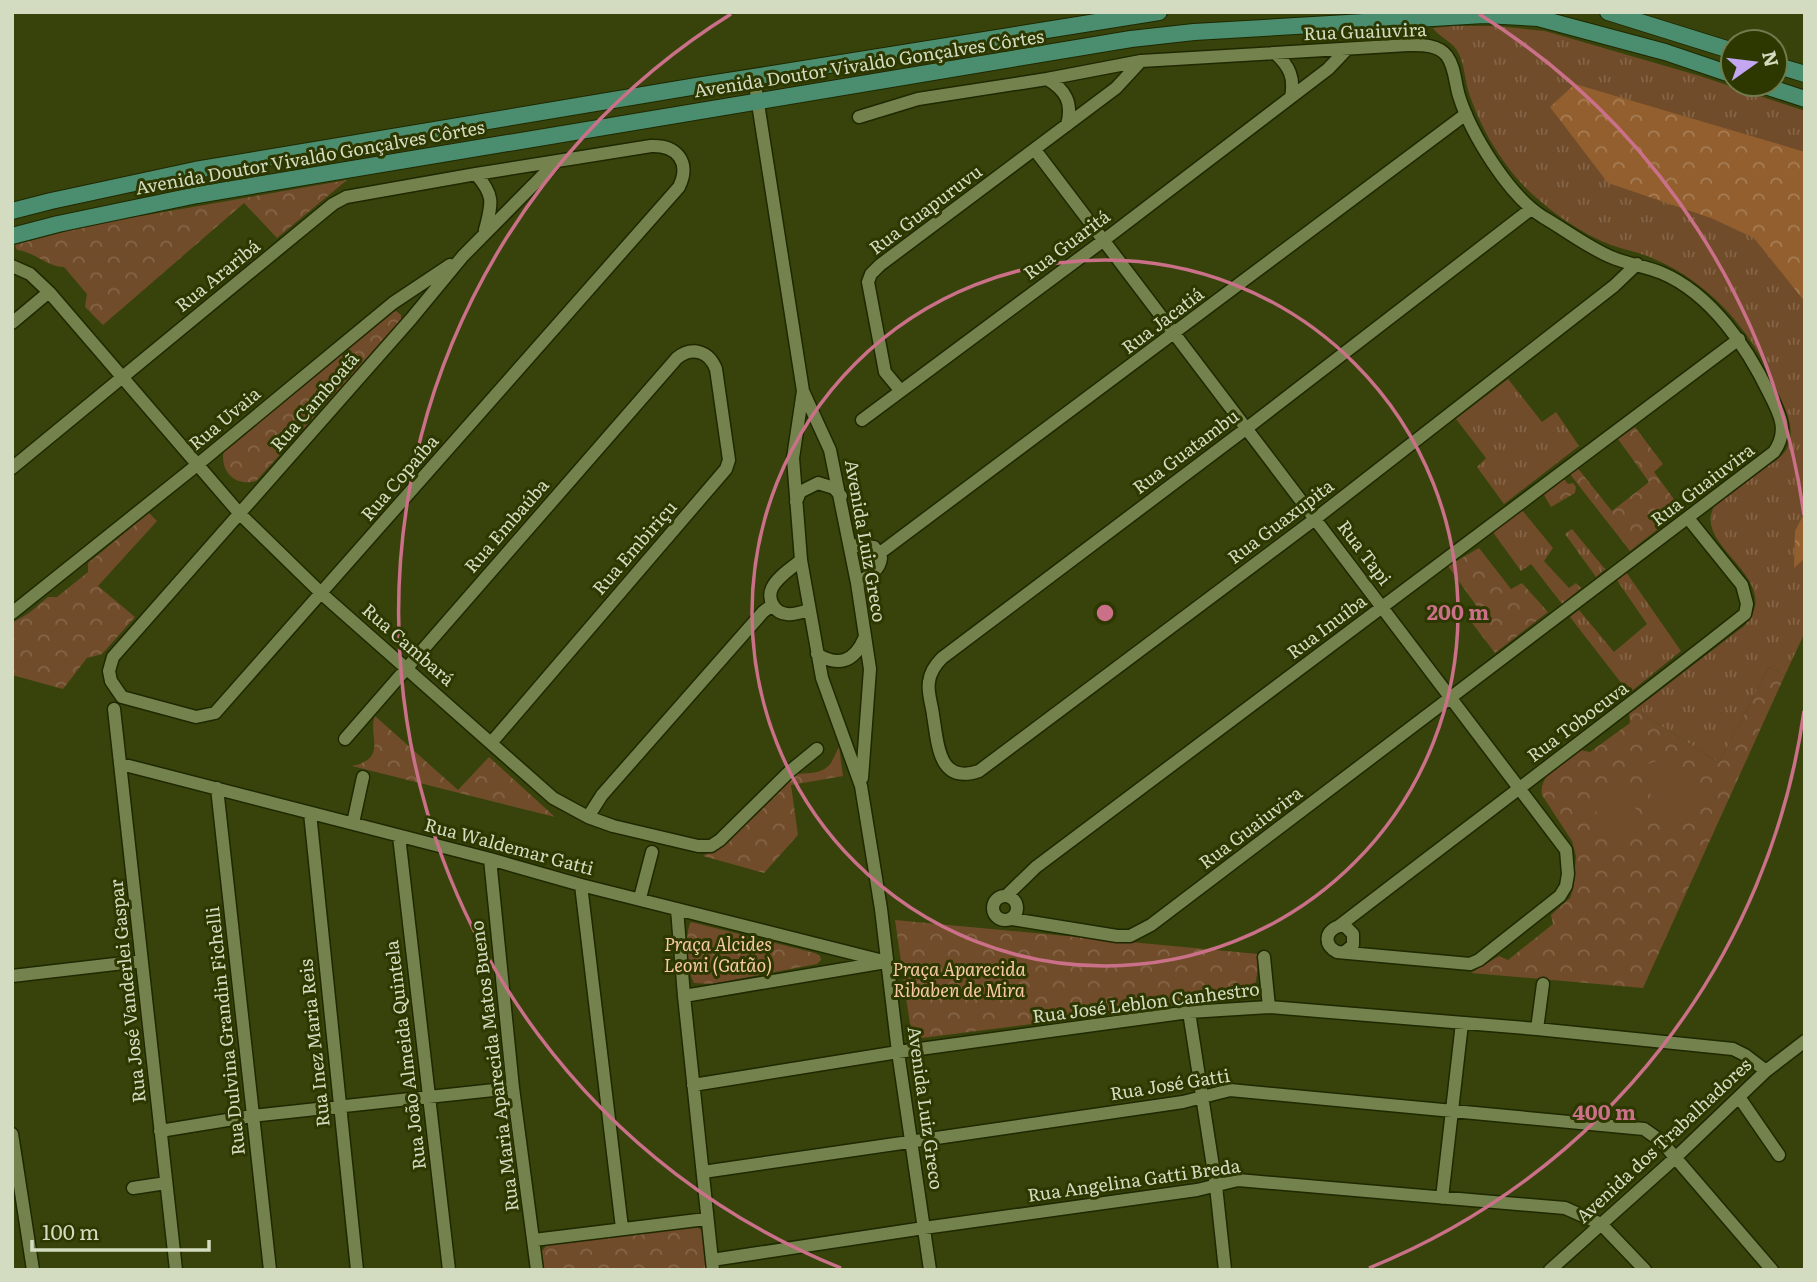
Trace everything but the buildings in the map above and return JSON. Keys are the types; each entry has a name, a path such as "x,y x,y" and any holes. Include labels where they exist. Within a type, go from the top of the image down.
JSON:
{"main road":[{"name":"Avenida Doutor Vivaldo Gonçalves Côrtes","path":"12,211 195,170 1159,12"},
{"path":"1608,12 1719,47"},
{"name":"Avenida Doutor Vivaldo Gonçalves Côrtes","path":"12,236 58,223 197,195 1143,38 1194,32 1484,15 1538,18 1665,52 1719,70"}],"street":[{"name":"Rua Guaiuvira","path":"859,117 918,99 1141,61 1408,45 1437,48 1446,54 1451,64 1466,114 1480,144 1531,209 1611,257 1665,274 1688,289 1739,339 1756,365 1783,425 1780,444 1774,452 1139,932 1130,936 1118,936 1012,919"},
{"name":"Rua Guaritá","path":"862,420 1328,69 1347,49"},
{"path":"1275,53 1292,73 1291,97"},
{"name":"Rua Guapuruvu","path":"900,390 885,372 868,282 871,274 1116,88 1141,61"},
{"name":"Avenida Luiz Greco","path":"754,78 803,391 830,450 857,583 870,669 861,786"},
{"path":"1046,79 1066,94 1070,114 1067,125"},
{"name":"Rua Jacatiá","path":"857,583 879,566 880,553 1466,114"},
{"name":"Rua Araribá","path":"12,468 333,204 346,197 476,173 651,146 663,146 681,161"},
{"name":"Rua Tapi","path":"1035,150 1566,850 1568,874 1566,886 1560,896 1479,960 1459,965 1345,952"},
{"name":"Rua Copaíba","path":"109,671 110,681 122,697 196,717 206,716 222,706 679,187 684,178 681,161"},
{"name":"Rua Camboatã","path":"109,671 113,657 411,319 463,256 556,162"},
{"path":"476,173 486,185 492,203 485,233"},
{"name":"Rua Guatambu","path":"940,755 928,684 933,668 942,658 1531,209"},
{"name":"Rua Uvaia","path":"12,613 393,303 463,256"},
{"name":"Rua Guaxupita","path":"940,755 947,767 956,773 968,775 979,771 1315,519 1614,286 1637,264"},
{"name":"Rua Cambará","path":"12,266 30,274 49,292 240,514 322,594 407,666 553,798 588,817 698,846 710,846 720,840 790,771 817,749"},
{"path":"12,323 49,292"},
{"path":"393,303 411,319"},
{"name":"Rua Inuíba","path":"1006,896 1036,867 1739,339"},
{"name":"Rua Embaúba","path":"345,739 677,358 689,351 703,353"},
{"name":"Rua Embiriçu","path":"491,743 726,469 729,460 716,369 709,357 703,353"},
{"name":"Avenida Luiz Greco","path":"803,391 793,458 801,560 822,678 861,786 930,1270"},
{"path":"795,503 800,492 818,483 834,488 841,496"},
{"name":"Rua Tobocuva","path":"1339,926 1745,614 1747,604 1742,585 1688,518"},
{"path":"850,545 870,546 880,553"},
{"path":"801,560 772,588 772,605 786,614 809,610"},
{"path":"588,817 602,795 772,605"},
{"path":"817,654 825,659 841,662 849,660 857,653 864,639"},
{"name":"Rua José Vanderlei Gaspar","path":"114,709 176,1270"},
{"name":"Rua Waldemar Gatti","path":"121,764 887,962"},
{"path":"353,823 363,777"},
{"name":"Rua Dulvina Grandin Fichelli","path":"217,788 270,1270"},
{"name":"Rua Inez Maria Reis","path":"310,813 358,1270"},
{"name":"Rua João Almeida Quintela","path":"399,836 449,1270"},
{"path":"640,898 652,852"},
{"name":"Rua Maria Aparecida Matos Bueno","path":"490,859 513,1088 537,1270"},
{"path":"581,885 622,1228"},
{"path":"1006,896 1013,899 1017,905 1017,913 1012,919 1005,921 998,918 993,911 999,898 1006,896"},
{"path":"677,909 706,1219 713,1265"},
{"path":"1345,926 1353,933 1353,944 1345,952 1337,952 1327,942 1332,928 1345,926"},
{"path":"810,973 827,965 830,956 824,947"},
{"path":"1264,957 1269,1006"},
{"path":"12,976 141,961"},
{"path":"684,996 887,962"},
{"path":"1537,1029 1543,985"},
{"name":"Rua José Leblon Canhestro","path":"693,1085 898,1052 1189,1012 1269,1006 1732,1049 1766,1071"},
{"path":"1189,1012 1216,1186 1225,1270"},
{"path":"1442,1198 1462,1023"},
{"name":"Avenida dos Trabalhadores","path":"1550,1270 1674,1159 1766,1071 1805,1041"},
{"path":"160,1130 252,1116 513,1088"},
{"name":"Rua José Gatti","path":"703,1172 1183,1102 1230,1090 1644,1129 1661,1141 1772,1270"},
{"path":"1739,1097 1779,1155"},
{"path":"12,1134 33,1270"},
{"name":"Rua Angelina Gatti Breda","path":"713,1265 924,1228 1216,1186 1238,1180 1565,1208 1601,1224"},
{"path":"133,1188 166,1183"},
{"path":"534,1240 706,1219"},
{"path":"1601,1224 1645,1270"}],"green space":[{"path":"1495,26 1545,31 1719,82 1719,98 1766,98 1805,111 1805,632 1785,675 1769,667 1719,763 1643,714 1641,705 1744,626 1754,609 1754,593 1747,578 1715,535 1711,520 1715,505 1788,448 1791,434 1786,412 1759,354 1731,315 1714,298 1674,269 1647,256 1611,245 1579,229 1549,209 1520,182 1501,158 1479,118 1468,90 1459,54 1433,28"},
{"path":"1575,84 1805,152 1805,302 1754,238 1711,218 1608,183 1550,107"},
{"path":"347,180 277,238 244,203 103,325 85,307 87,294 64,267 52,265 17,250 15,245 90,225"},
{"path":"396,311 401,315 401,321 256,481 241,482 230,476 224,464 224,449 390,313"},
{"path":"1508,379 1542,422 1556,412 1579,446 1504,504 1477,467 1486,458 1456,419"},
{"path":"1635,427 1663,464 1654,472 1682,510 1630,551 1569,473 1576,466 1612,511 1649,482 1618,439"},
{"path":"1564,479 1568,484 1573,483 1576,487 1575,493 1551,507 1544,495"},
{"path":"1522,510 1553,548 1544,561 1569,588 1576,583 1581,588 1562,604 1531,564 1521,571 1492,531"},
{"path":"1805,512 1805,558 1794,568 1795,531"},
{"path":"149,513 157,521 98,586 135,617 102,654 87,658 63,689 12,675 12,623 48,597 57,597 88,572 88,563"},
{"path":"1572,529 1605,569 1596,577 1565,534"},
{"path":"1479,548 1511,589 1522,583 1548,612 1495,653 1469,619 1478,608 1448,566"},
{"path":"1626,572 1681,651 1629,693 1570,617 1579,610 1614,652 1647,624 1616,579"},
{"path":"1769,667 1785,675 1643,988 1471,973 1499,956 1508,960 1553,924 1551,915 1570,898 1576,856 1572,841 1542,795 1542,787 1548,774 1580,750 1590,752 1630,723 1629,713 1641,705 1643,714 1719,763"},
{"path":"375,716 458,790 489,757 555,817 352,766 363,762 373,752"},
{"path":"839,747 843,776 791,785 798,835 764,873 703,856 729,842 786,777 827,768"},
{"path":"1664,758 1688,774 1701,802 1689,821 1664,830 1640,767"},
{"path":"1625,780 1642,825 1606,834 1588,792"},
{"name":"Praça Aparecida Ribaben de Mira","path":"895,920 1258,954 1257,975 1250,991 1238,998 922,1038 914,1033 910,1024"},
{"name":"Praça Alcides Leoni (Gatão)","path":"691,922 815,953 821,960 817,964 712,984 694,983 687,952"},
{"path":"692,1224 703,1231 708,1270 540,1270 539,1255 549,1242"}]}
